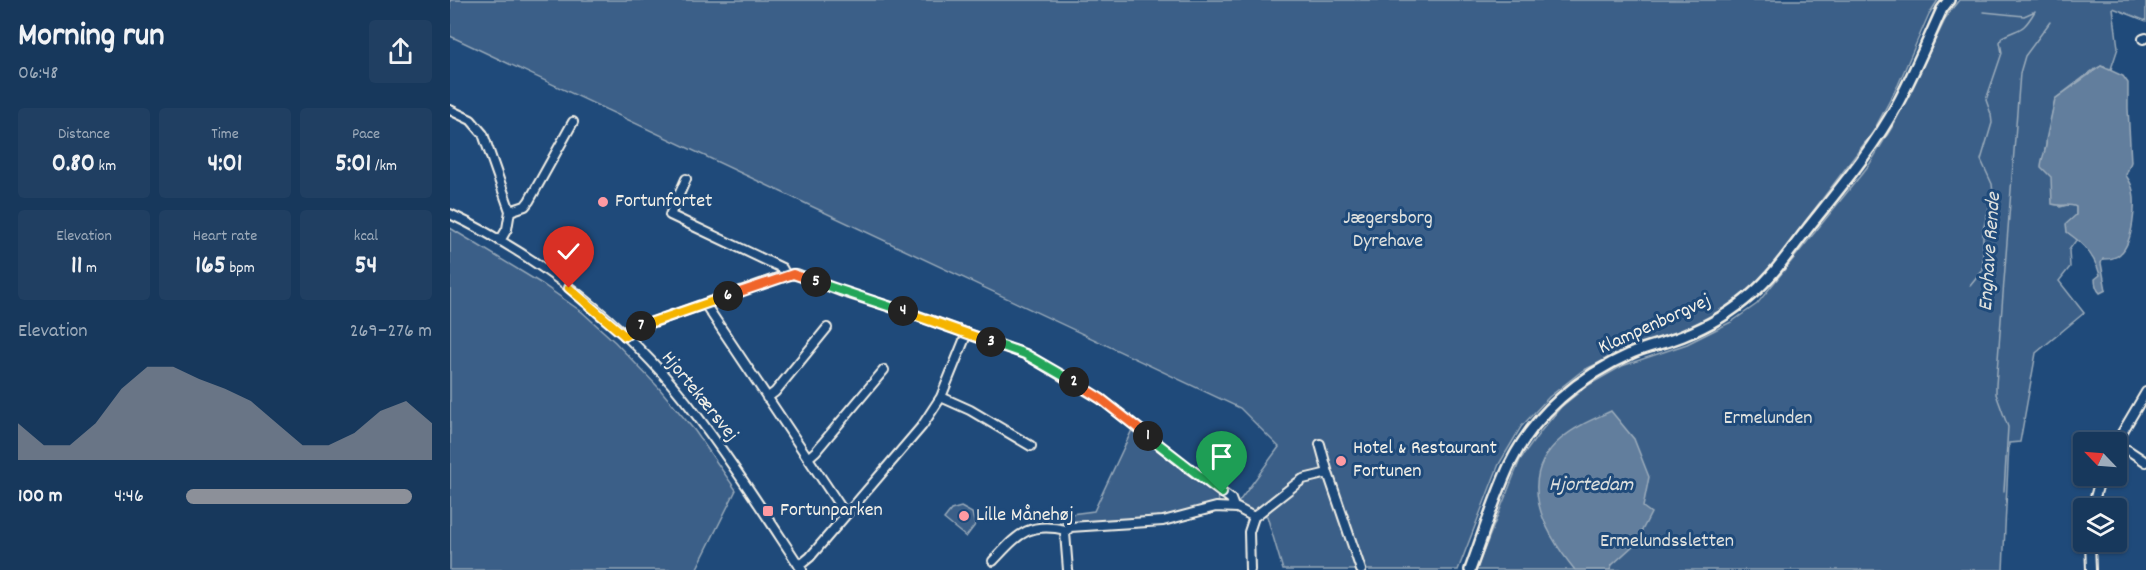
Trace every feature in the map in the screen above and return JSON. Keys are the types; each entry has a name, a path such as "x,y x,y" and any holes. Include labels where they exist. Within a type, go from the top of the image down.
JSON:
{"street":[{"name":"Klampenborgvej","path":"1470,570 1511,462 1536,424 1573,387 1595,372 1633,353 1682,337 1710,323 1732,310 1771,275 1861,162 1880,133 1898,102 1942,9 1949,0"},
{"path":"450,110 471,120 481,129 510,212 507,229 500,242"},
{"path":"510,212 525,206 529,201 573,122"},
{"path":"557,131 566,135"},
{"path":"686,179 670,215 782,268 786,275"},
{"name":"Hjortekærsvej","path":"450,214 500,242 569,288 625,336 668,381 708,429 801,568"},
{"path":"625,336 642,326 786,275 797,274 840,291 1025,354 1101,399 1231,499 1234,507"},
{"path":"705,304 846,515"},
{"path":"767,398 775,392 827,328"},
{"path":"801,568 922,426 940,397 967,333"},
{"path":"808,458 884,370"},
{"path":"2122,432 2146,392"},
{"path":"940,397 978,414 1031,446"},
{"path":"1320,444 1361,570"},
{"path":"2128,450 2146,462"},
{"path":"1250,570 1249,532 1254,517 1303,479 1328,473"},
{"path":"1066,530 1070,526 1163,521 1216,507 1234,507 1254,517"},
{"path":"993,561 1023,531 1056,528 1066,530"},
{"path":"1066,530 1068,570"},
{"path":"2090,552 2091,570"}],"green space":[{"name":"Jægersborg Dyrehave","path":"450,0 1938,0 1929,14 1898,85 1873,132 1765,275 1730,308 1692,328 1623,351 1582,371 1549,397 1521,427 1499,464 1458,570 1283,570 1267,516 1235,507 1279,447 1240,408 450,36"},
{"path":"1959,0 2146,0 2146,21 2113,8 2118,48 2111,69 2101,66 2055,99 2045,150 2060,207 2071,204 2076,206 2076,215 2067,232 2077,239 2069,250 2070,267 2059,281 2084,313 2036,353 2020,442 2009,443 2003,570 1476,570 1520,460 1561,407 1587,386 1622,366 1687,344 1731,322 1757,304 1869,165 1894,124 1948,14"},
{"path":"450,228 542,284 582,312 615,342 658,387 695,431 736,490 696,570 450,570"},
{"path":"1132,430 1218,496 1219,503 1172,517 1060,523 1071,514 1094,511"},
{"path":"961,507 972,513 975,525 966,537 944,519 951,510"}],"water":[{"path":"2101,66 2123,76 2128,83 2131,162 2126,175 2132,187 2134,203 2131,232 2124,249 2116,257 2103,259 2101,263 2106,290 2100,293 2095,279 2100,275 2092,256 2067,232 2066,224 2076,215 2076,207 2052,204 2051,177 2041,167 2055,99"},
{"name":"Hjortedam","path":"1611,411 1634,439 1649,477 1643,507 1651,513 1635,544 1612,565 1610,570 1575,570 1553,539 1545,522 1539,504 1537,487 1539,470 1548,453 1562,438 1579,426"}],"waterway":[{"path":"1970,286 1983,270 1983,230 1993,193 1992,184 1981,160 1992,123 1986,100 2002,53 2000,42 2002,37 2024,26 2035,11"},
{"path":"1984,12 2024,16 2033,12"},
{"name":"Enghave Rende","path":"2004,491 2008,427 1996,394 1996,385 2020,73 2025,56 2050,22"}],"place":[{"name":"Fortunfortet","path":"603,202"},
{"name":"Hotel & Restaurant Fortunen","path":"1341,461"},
{"name":"Fortunparken","path":"768,511"},
{"name":"Lille Månehøj","path":"964,516"}],"route":[{"path":"569,288 625,336 642,326 786,275 797,274 1035,359 1101,399 1222,493"}],"park label":[{"name":"Ermelunden","path":"1768,419"},
{"name":"Ermelundssletten","path":"1667,542"}]}
